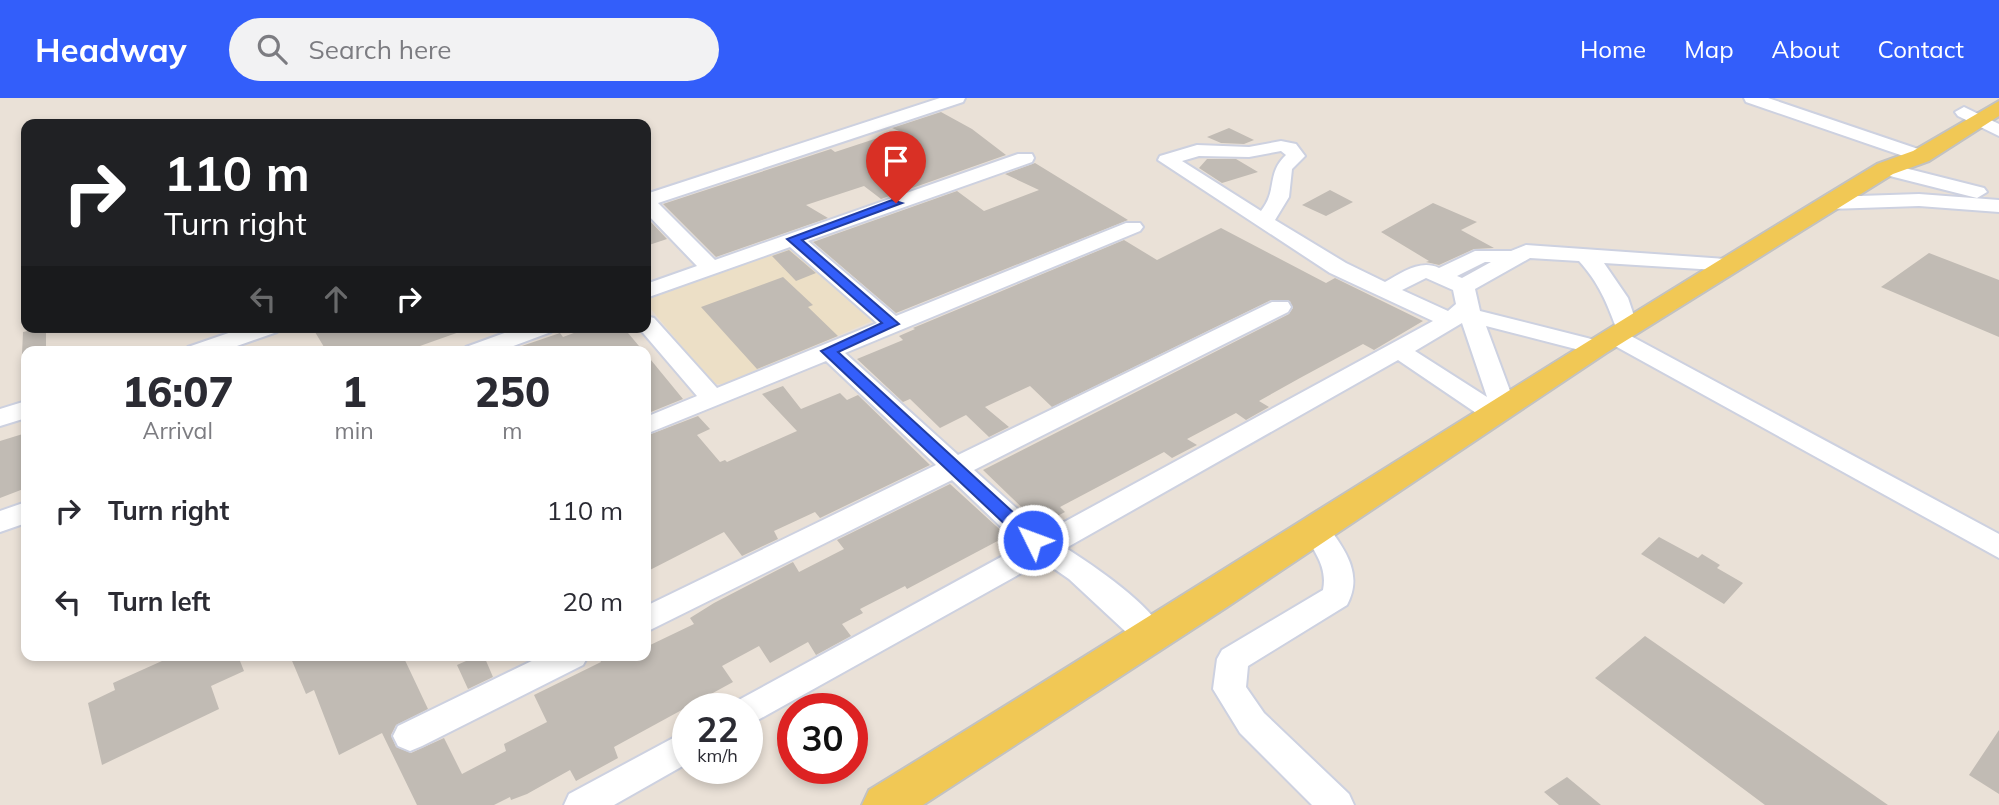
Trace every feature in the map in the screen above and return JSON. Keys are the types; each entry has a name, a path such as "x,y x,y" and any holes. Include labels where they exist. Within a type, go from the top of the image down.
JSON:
{"main road":[{"path":"1981,122 1992,98"},
{"path":"885,805 1612,337 1903,159 1981,122 1999,107"}],"street":[{"path":"651,199 957,98"},
{"path":"1752,98 1999,199"},
{"path":"1263,221 1276,208 1285,178 1283,168 1296,156 1294,152 1281,146 1249,152 1197,150 1167,160 1263,221 1338,268 1417,304 1459,298 1612,337 1999,547"},
{"path":"651,288 1025,158"},
{"path":"1830,203 1919,200 1999,206"},
{"path":"651,206 711,268"},
{"path":"651,424 1133,227"},
{"path":"793,239 892,324"},
{"path":"763,703 1398,350 1459,298 1526,251 1732,265"},
{"path":"1587,257 1612,284 1623,308 1612,337"},
{"path":"1387,289 1418,271 1426,270 1459,298 1498,410"},
{"path":"1417,304 1459,298"},
{"path":"651,618 1280,307"},
{"path":"651,329 713,399"},
{"path":"214,346 251,333"},
{"path":"491,346 526,333"},
{"path":"1398,350 1498,410"},
{"path":"828,351 1033,540 1112,598 1151,636"},
{"path":"0,418 21,411"},
{"path":"0,522 21,514"},
{"path":"1316,530 1341,570 1341,584 1336,597 1233,659 1229,689 1252,723 1336,805"},
{"path":"410,736 562,661"},
{"path":"582,805 672,755"}],"shaded area":[{"path":"784,249 791,250 872,321 725,384 713,384 651,309 651,298"}],"building":[{"path":"941,112 972,129 1006,155 881,199 864,186 806,205 828,218 716,257 663,204 831,149 835,152 899,131 892,128"},
{"path":"1229,128 1254,140 1244,144 1221,143 1207,137"},
{"path":"1207,159 1236,159 1258,172 1222,183 1199,168"},
{"path":"1035,163 1128,220 896,313 813,242 957,191 984,211 1039,190 1005,174"},
{"path":"1330,190 1353,202 1326,216 1302,205"},
{"path":"1433,203 1477,222 1461,230 1494,248 1474,249 1439,265 1426,262 1429,261 1381,232"},
{"path":"651,222 667,239 651,244"},
{"path":"1221,228 1326,283 1335,278 1423,321 1374,350 1363,344 1259,401 1269,407 1246,420 1236,413 1187,439 1197,445 1172,458 1164,452 1060,507 1065,512 1040,525 983,470 1289,314 1293,308 1290,301 1271,300 1052,407 1030,386 985,407 1009,427 989,437 966,415 940,428 910,399 903,402 857,359 903,340 899,336 915,329 913,328 1124,240 1157,260"},
{"path":"789,250 816,273 796,281 772,256"},
{"path":"1929,253 1999,280 1999,337 1881,287"},
{"path":"783,277 813,305 808,307 838,336 757,369 701,307"},
{"path":"23,333 46,333 46,346 22,346"},
{"path":"316,333 457,333 420,346 323,346"},
{"path":"560,333 563,337 574,333 628,333 639,346 522,346"},
{"path":"651,360 683,399 651,412"},
{"path":"783,386 801,409 840,393 847,400 858,395 930,465 820,518 815,512 774,531 778,539 742,556 724,532 651,569 651,434 698,416 710,429 697,435 720,462 727,462 797,431 762,394"},
{"path":"21,435 21,490 0,498 0,441"},
{"path":"950,484 1007,536 907,589 905,586 860,609 863,613 842,624 851,636 816,655 808,642 770,663 759,646 722,666 733,682 713,693 672,693 672,715 614,747 618,758 576,781 570,770 527,794 511,800 510,797 494,805 417,805 382,733 339,755 314,690 306,694 292,661 405,661 428,709 396,725 391,735 396,747 411,753 444,738 462,774 506,751 504,744 547,722 534,695 600,661 651,661 651,645 694,624 690,618 714,603 793,562 799,572 844,549 837,540"},
{"path":"1659,537 1698,558 1702,554 1720,565 1717,568 1743,583 1724,604 1641,554"},
{"path":"1645,636 1888,805 1765,805 1595,678"},
{"path":"162,661 240,661 244,671 211,686 219,709 102,765 88,703 115,690 113,683"},
{"path":"466,661 486,661 493,677 468,689 457,665"},
{"path":"1999,730 1999,794 1969,775"},
{"path":"1567,777 1601,805 1559,805 1544,792"}],"route":[{"path":"896,203 793,239 892,324 828,351 1033,540"}]}
